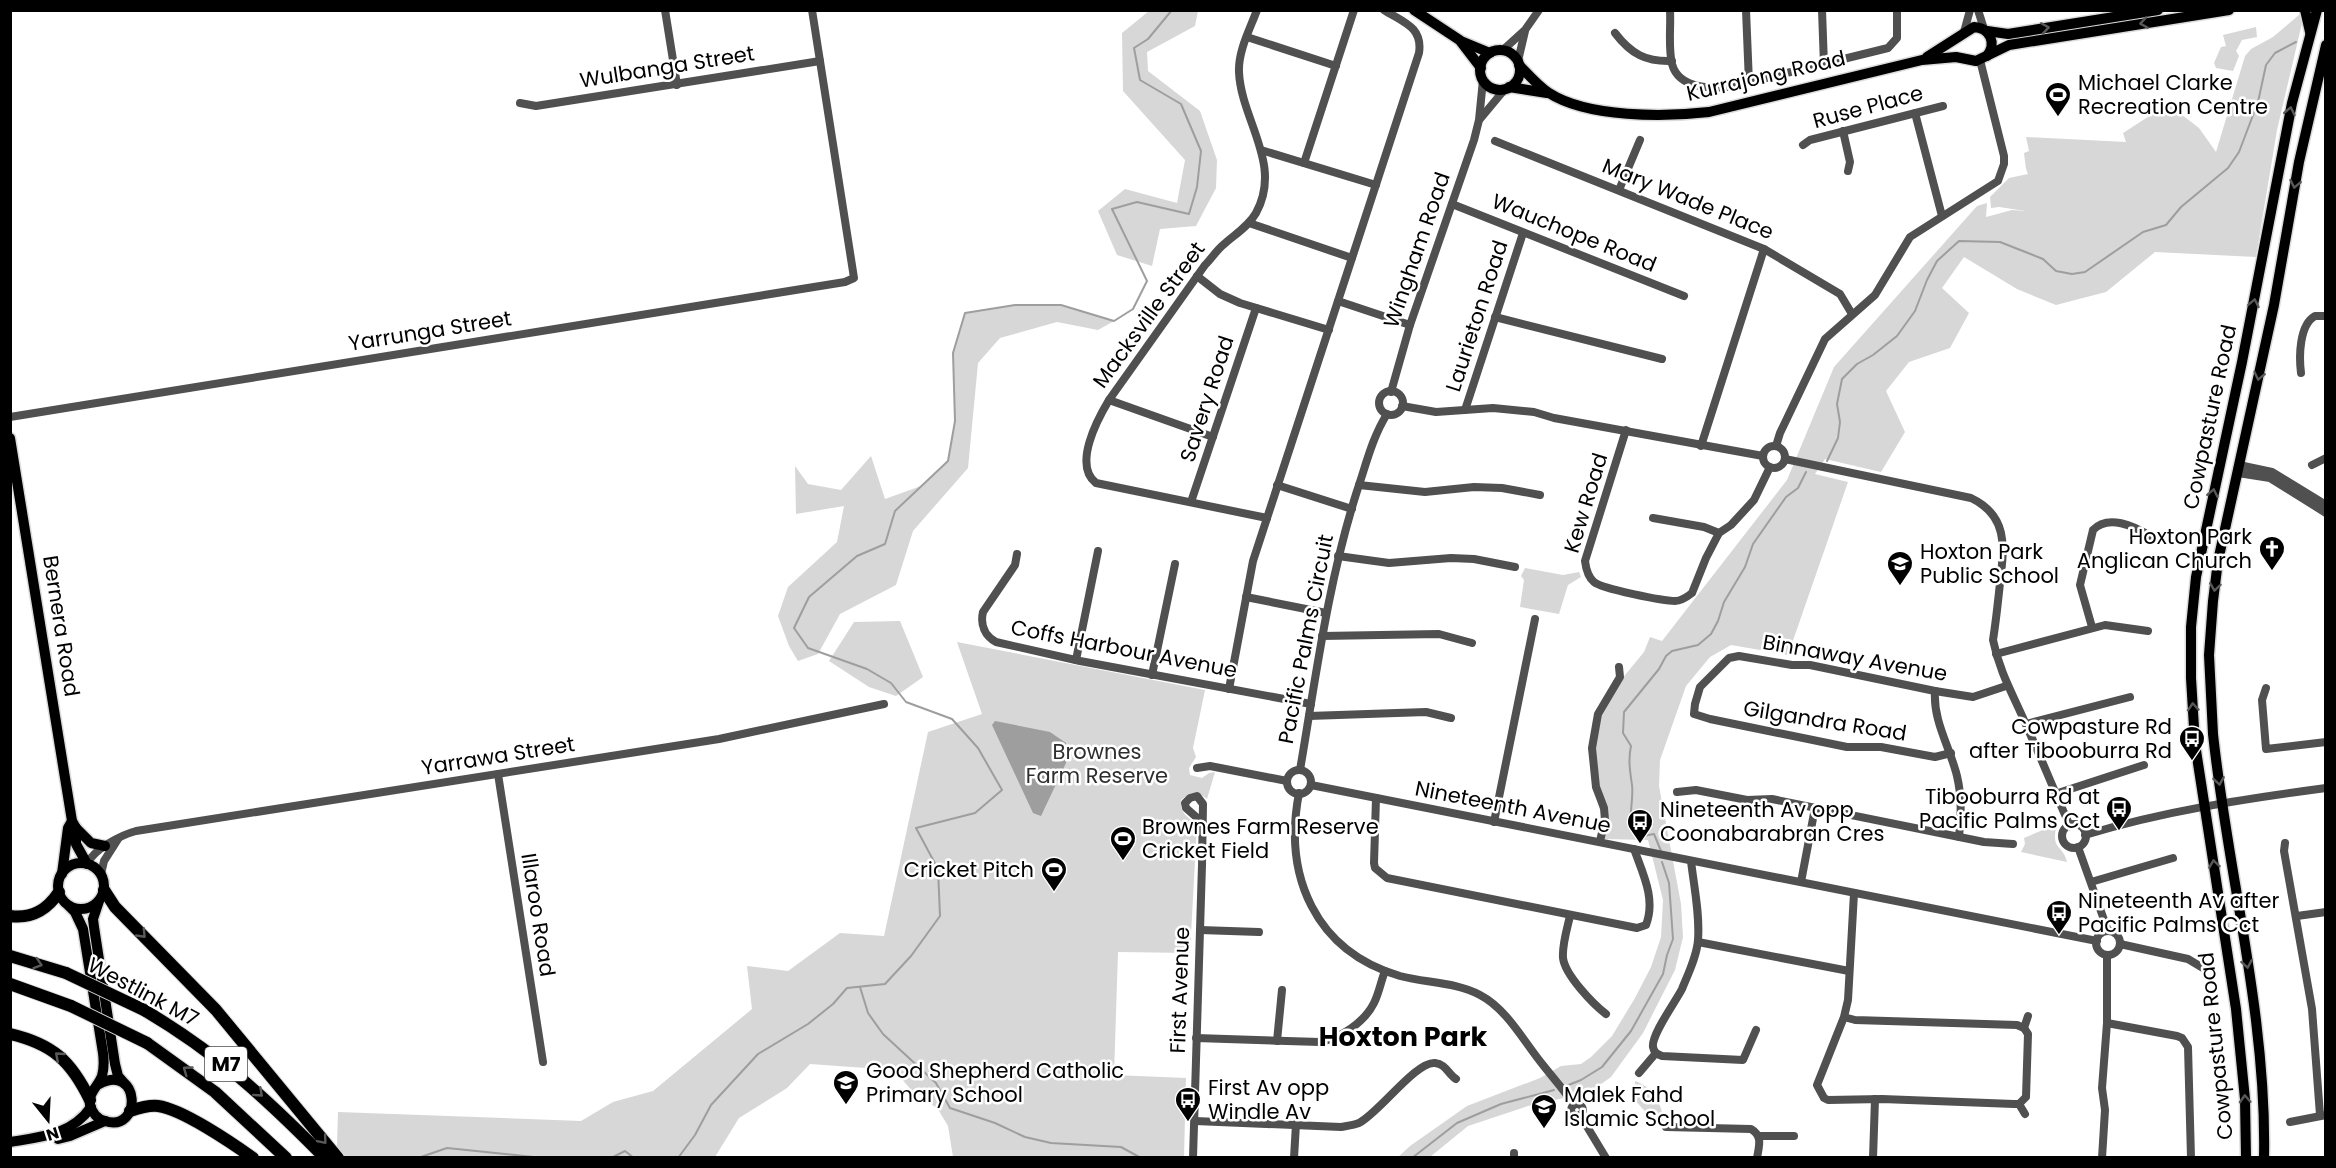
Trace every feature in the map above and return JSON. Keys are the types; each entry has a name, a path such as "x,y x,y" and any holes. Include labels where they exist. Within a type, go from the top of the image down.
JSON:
{"highway":[{"path":"10,916 25,917 41,911 59,892"},
{"path":"101,896 115,907 222,1017 338,1158"},
{"name":"Westlink M7","path":"10,956 66,973 144,1010 204,1048 232,1070 299,1131 324,1158"},
{"name":"Westlink M7","path":"10,984 71,1005 147,1043 216,1092 282,1154"},
{"path":"10,1034 34,1040 62,1058 76,1073 90,1104"},
{"path":"130,1111 150,1106 166,1108 253,1158"}],"main road":[{"path":"1414,10 1461,41 1490,53"},
{"path":"1922,60 1974,27 2008,34 2158,10"},
{"path":"1922,60 1984,58 2009,45 2229,10"},
{"path":"2305,10 2311,35"},
{"name":"Cowpasture Road","path":"2246,1158 2245,1099 2236,1009 2195,744 2191,627 2196,577 2242,362 2292,103 2317,10"},
{"path":"1984,58 1992,44 1985,30"},
{"path":"1962,35 1959,46 1965,58"},
{"path":"1461,41 1480,68 1483,80 1492,88 1507,88 1518,78 1518,63 1512,54 1503,50 1490,53 1480,68"},
{"name":"Cowpasture Road","path":"2264,1158 2258,1030 2213,734 2209,655 2212,601 2218,561 2274,305 2299,162 2325,45"},
{"name":"Kurrajong Road","path":"1518,63 1548,93 1560,99 1608,111 1680,115 1731,107 1922,60"},
{"name":"Kurrajong Road","path":"1507,88 1548,93"},
{"name":"Bernera Road","path":"10,438 76,844 87,864"},
{"path":"74,824 91,843 105,846"},
{"name":"Bernera Road","path":"62,874 68,828 74,824"},
{"path":"10,1142 46,1136 76,1125 90,1104 92,1091 103,1074 104,1053 83,929 75,912 59,892 58,886 62,874 73,865 87,864 101,874 101,896 93,919 96,944 115,1064 118,1076 132,1097 130,1111 119,1121 105,1122 70,1136 57,1139 46,1136"},
{"path":"69,906 81,909 94,905 101,896"},
{"path":"99,1083 112,1079 125,1084"},
{"path":"90,1104 96,1116 105,1122"}],"street":[{"path":"665,10 677,85"},
{"path":"812,10 820,61"},
{"name":"Macksville Street","path":"1257,10 1247,37 1239,70 1265,167 1264,192 1255,215 1221,247 1197,276 1109,400 1096,422 1086,468 1091,479 1096,483 1266,518"},
{"path":"1304,163 1354,10"},
{"path":"1228,689 1253,561 1419,53 1421,43 1410,26 1384,10"},
{"path":"1503,50 1525,30 1539,10"},
{"path":"1670,10 1672,61 1677,73 1703,88 1720,88 1749,83 1887,48 1897,38 1897,10"},
{"path":"1746,10 1749,83"},
{"path":"1822,10 1824,65"},
{"path":"1962,35 1970,10"},
{"path":"1978,10 1985,30"},
{"path":"1518,63 1525,30"},
{"path":"1615,33 1624,45 1644,58 1655,61 1672,61"},
{"path":"1247,37 1336,66"},
{"path":"1776,446 1825,339 1875,296 1910,237 1998,181 2004,164 1984,58"},
{"name":"Wulbanga Street","path":"520,103 536,106 820,61"},
{"name":"Yarrunga Street","path":"10,417 845,282 854,278 820,61"},
{"name":"Wingham Road","path":"1391,392 1410,325 1479,120 1483,80"},
{"name":"Wingham Road","path":"1479,120 1507,88"},
{"name":"Ruse Place","path":"1803,145 1810,140 1943,106"},
{"path":"1915,113 1942,216"},
{"path":"1843,131 1850,162 1848,171"},
{"path":"1619,190 1640,140"},
{"name":"Mary Wade Place","path":"1495,141 1764,249 1840,294 1852,314"},
{"path":"1261,150 1376,185"},
{"name":"Wauchope Road","path":"1452,204 1684,296"},
{"path":"1249,223 1352,258"},
{"name":"Laurieton Road","path":"1465,410 1523,233"},
{"path":"1701,446 1764,249"},
{"path":"1197,276 1220,294 1240,303 1329,330"},
{"path":"1338,301 1410,325"},
{"name":"Savery Road","path":"1191,502 1256,308"},
{"path":"2301,373 2300,355 2307,323 2314,316 2325,316"},
{"path":"1495,317 1662,359"},
{"path":"1391,392 1400,396 1402,406 1395,414 1387,414 1382,411 1379,403 1382,395 1391,392"},
{"path":"1109,400 1213,437"},
{"path":"1402,406 1436,412 1493,408 1534,412 1554,418 1762,456"},
{"name":"Pacific Palms Circuit","path":"1300,770 1326,613 1338,556 1378,428 1387,414"},
{"name":"Kew Road","path":"1626,430 1585,561 1592,580 1614,590 1676,601 1686,598 1697,585 1706,558 1719,533 1731,525 1754,500 1770,467"},
{"path":"1762,456 1769,447 1776,446 1782,449 1789,460"},
{"path":"1762,456 1764,463 1770,467 1780,466 1789,460 1971,498 1988,508 2001,530 2004,546 1993,640 1996,654 2007,686 2070,826"},
{"path":"2312,465 2325,458"},
{"path":"2239,469 2272,472 2325,505"},
{"path":"2239,469 2270,478 2325,513"},
{"path":"1277,485 1352,509"},
{"path":"1359,485 1425,492 1474,487 1502,488 1540,495"},
{"path":"1653,518 1704,527 1719,533"},
{"path":"2092,627 2080,585 2093,530 2103,522 2113,522 2136,527 2150,536"},
{"path":"1076,660 1098,551"},
{"name":"Coffs Harbour Avenue","path":"1017,554 1015,565 983,612 982,619 989,639 1076,660 1311,704"},
{"path":"1338,556 1389,563 1451,558 1474,559 1515,567"},
{"path":"1152,675 1175,564"},
{"path":"1246,597 1326,613"},
{"path":"1494,822 1535,619"},
{"path":"1996,654 2092,627 2112,624 2148,631"},
{"path":"1322,636 1439,634 1472,643"},
{"name":"Binnaway Avenue","path":"1694,714 1700,687 1729,658 1738,656 1792,665 1810,665 1972,697 2007,686"},
{"path":"1600,841 1605,820 1604,808 1596,787 1592,748 1598,714 1620,677 1619,667"},
{"path":"2266,688 2262,700 2266,749 2325,741"},
{"path":"1935,691 1934,705 1939,725 1951,753 1962,798 1959,837"},
{"path":"2026,724 2130,697"},
{"name":"Yarrawa Street","path":"87,864 89,859 111,840 136,831 718,739 884,704"},
{"path":"1309,716 1426,712 1451,718"},
{"name":"Gilgandra Road","path":"1694,714 1847,747 1881,747 1935,757 1951,753"},
{"path":"1197,768 1210,765 1287,781"},
{"path":"2055,794 2144,765"},
{"path":"1300,770 1308,775 1311,784 1306,791 1299,793 1290,789 1287,781 1291,774 1300,770"},
{"name":"Illaroo Road","path":"498,774 543,1062"},
{"name":"Nineteenth Avenue","path":"1311,784 2097,941"},
{"path":"2085,835 2138,819 2223,803 2325,788"},
{"path":"1677,792 1696,790 1748,800 1772,798 1959,837 2013,844"},
{"path":"1299,793 1294,823 1297,867 1309,904 1331,935 1359,958 1385,971 1466,988 1482,995 1504,1015 1574,1105 1571,1108 1572,1114 1580,1116 1606,1158"},
{"path":"1376,798 1374,863 1381,875 1387,878 1637,928 1646,925 1650,916 1648,887 1634,849"},
{"path":"1801,882 1815,808"},
{"name":"First Avenue","path":"1193,1158 1203,823"},
{"path":"2070,826 2079,826 2085,835 2085,841 2078,847 2069,847 2063,841 2063,832 2070,826"},
{"path":"101,874 104,861 118,839"},
{"path":"2285,843 2284,850 2312,1009 2323,1115 2290,1122"},
{"path":"2078,847 2108,932"},
{"path":"2091,882 2173,858"},
{"path":"1691,861 1697,904 1698,942 1689,973 1675,1003 1654,1038 1653,1049 1662,1056 1743,1060 1756,1030"},
{"path":"1854,893 1848,1000 1844,1017 1817,1085 1824,1098 1828,1100 1875,1099 2019,1104"},
{"path":"2297,916 2325,912"},
{"path":"1570,916 1563,956 1564,964 1596,1006 1606,1014"},
{"path":"1200,930 1259,932"},
{"path":"2108,932 2118,936 2120,944 2116,952 2107,955 2099,950 2097,941 2100,935 2108,932"},
{"path":"1698,942 1849,971"},
{"path":"2120,944 2188,959 2204,968"},
{"path":"2102,1158 2105,1110 2102,1088 2107,1023 2107,955"},
{"path":"1196,1038 1320,1042 1340,1036 1368,1012 1374,1003 1385,971"},
{"path":"1277,1041 1282,990"},
{"path":"2024,1028 2028,1016"},
{"path":"1844,1017 1855,1020 2017,1025 2024,1028 2028,1034 2026,1096 2019,1104"},
{"path":"2107,1023 2177,1036 2185,1042 2188,1047 2190,1158"},
{"path":"1639,1073 1656,1053"},
{"path":"1195,1120 1296,1125 1358,1124 1423,1066 1435,1062 1445,1067 1456,1080"},
{"path":"1873,1158 1875,1099"},
{"path":"2019,1104 2025,1114"},
{"path":"1294,1158 1296,1125"},
{"path":"1666,1127 1751,1129 1759,1136 1794,1136"},
{"path":"1757,1158 1759,1136"}],"green space":[{"path":"1149,11 1198,11 1195,26 1147,52 1148,71 1200,111 1217,160 1216,188 1196,226 1160,229 1152,266 1117,255 1098,211 1125,189 1177,203 1185,160 1123,91 1122,33"},
{"path":"2300,14 2302,23 2277,130 2256,257 2155,252 2106,292 2056,305 2017,289 1964,257 1942,288 1969,313 1950,348 1909,362 1886,391 1905,432 1881,472 1825,459 1815,474 1848,482 1788,655 1731,645 1710,657 1686,686 1660,760 1659,786 1681,904 1683,937 1675,970 1643,1033 1611,1077 1590,1092 1528,1106 1468,1126 1430,1157 1397,1158 1410,1146 1467,1106 1540,1078 1561,1066 1581,1064 1612,1036 1635,998 1651,967 1661,937 1663,900 1648,840 1604,839 1600,825 1601,814 1591,776 1596,721 1616,686 1644,652 1650,637 1662,641 1787,480 1834,367 1977,206 1987,203 1986,217 2012,210 2026,211 1991,208 1990,197 2009,178 2028,174 2024,153 2029,151 2026,137 2126,142 2123,133 2168,104 2199,128 2216,152 2245,56 2251,49 2273,37"},
{"path":"2256,27 2257,37 2242,40 2236,51 2239,56 2233,71 2216,68 2214,63 2221,47 2226,46 2223,35"},
{"path":"1015,305 1061,305 1114,321 1098,330 1057,322 1000,338 978,363 968,468 913,531 896,585 840,614 818,654 798,661 789,646 778,616 788,587 837,542 844,506 796,514 795,466 808,484 841,490 871,456 885,499 921,486 948,461 955,421 953,353 965,313"},
{"path":"1525,568 1563,575 1579,572 1581,577 1568,585 1559,614 1520,607 1524,580 1521,576"},
{"path":"900,621 923,677 896,696 869,687 829,661 854,622"},
{"name":"Brownes Farm Reserve","path":"957,642 1205,690 1193,748 1196,757 1189,768 1190,775 1202,778 1215,772 1207,799 1194,794 1181,800 1187,817 1197,824 1190,953 1118,952 1114,1075 1186,1078 1184,1157 953,1157 948,1126 939,1111 923,1096 913,1092 894,1070 810,1064 787,1088 739,1118 715,1157 324,1158 337,1146 338,1112 581,1121 613,1102 653,1091 752,1009 747,966 788,971 840,933 884,936 928,732 982,714"},
{"path":"2057,824 2056,843 2067,862 2021,852 2025,844 2024,838"},
{"path":"1635,1081 1641,1083 1655,1096 1661,1108 1663,1121 1658,1126 1634,1099"}],"shaded area":[{"path":"995,721 1050,732 1066,743 1066,763 1041,816 1033,813 992,725"}],"waterway":[{"path":"678,1158 695,1135 711,1105 758,1054 808,1024 833,1004 847,988 885,984 911,956 940,916 938,869 916,828 975,813 1002,790 978,748 952,719 906,702 891,683 867,669 808,648 794,628 809,597 857,556 885,544 895,511 948,461 955,421 953,353 965,313 1015,305 1061,305 1114,321 1133,309 1147,281 1112,209 1137,202 1189,214 1197,187 1201,151 1181,104 1140,80 1134,48 1148,39 1172,10"},
{"path":"1827,461 1838,438 1840,422 1837,404 1842,379 1857,364 1873,355 1897,336 1915,311 1937,261 1959,241 2000,242 2043,259 2056,271 2072,274 2085,272 2143,232 2166,225 2181,207 2228,168 2239,152 2258,102 2266,65 2275,53 2296,42"},
{"path":"1661,851 1654,834 1643,836 1634,833 1632,827 1629,761 1631,746 1623,733 1624,712 1659,669 1666,656 1672,651 1698,645 1711,634 1724,602 1745,567 1753,544 1786,497 1798,488 1806,472"},
{"path":"1566,1086 1602,1067 1631,1031 1663,974 1673,939 1669,883 1662,862"},
{"path":"860,987 868,1013 883,1034 936,1083 950,1108 995,1123 1025,1137 1051,1143 1121,1147 1141,1158"},
{"path":"1412,1158 1457,1123 1501,1104 1554,1090"},
{"path":"418,1158 447,1148 543,1158"},
{"path":"611,1158 625,1151 634,1158"}],"place":[{"name":"Michael Clarke Recreation Centre","path":"2058,118"},
{"name":"Hoxton Park Anglican Church","path":"2272,572"},
{"name":"Hoxton Park Public School","path":"1900,587"},
{"name":"Cowpasture Rd after Tibooburra Rd","path":"2192,762"},
{"name":"Tibooburra Rd at Pacific Palms Cct","path":"2119,832"},
{"name":"Nineteenth Av opp Coonabarabran Cres","path":"1640,845"},
{"name":"Brownes Farm Reserve Cricket Field","path":"1123,862"},
{"name":"Cricket Pitch","path":"1054,893"},
{"name":"Nineteenth Av after Pacific Palms Cct","path":"2059,936"},
{"name":"Good Shepherd Catholic Primary School","path":"846,1106"},
{"name":"First Av opp Windle Av","path":"1188,1123"},
{"name":"Malek Fahd Islamic School","path":"1544,1130"}],"district":[{"name":"Hoxton Park","path":"1403,1037"}]}
